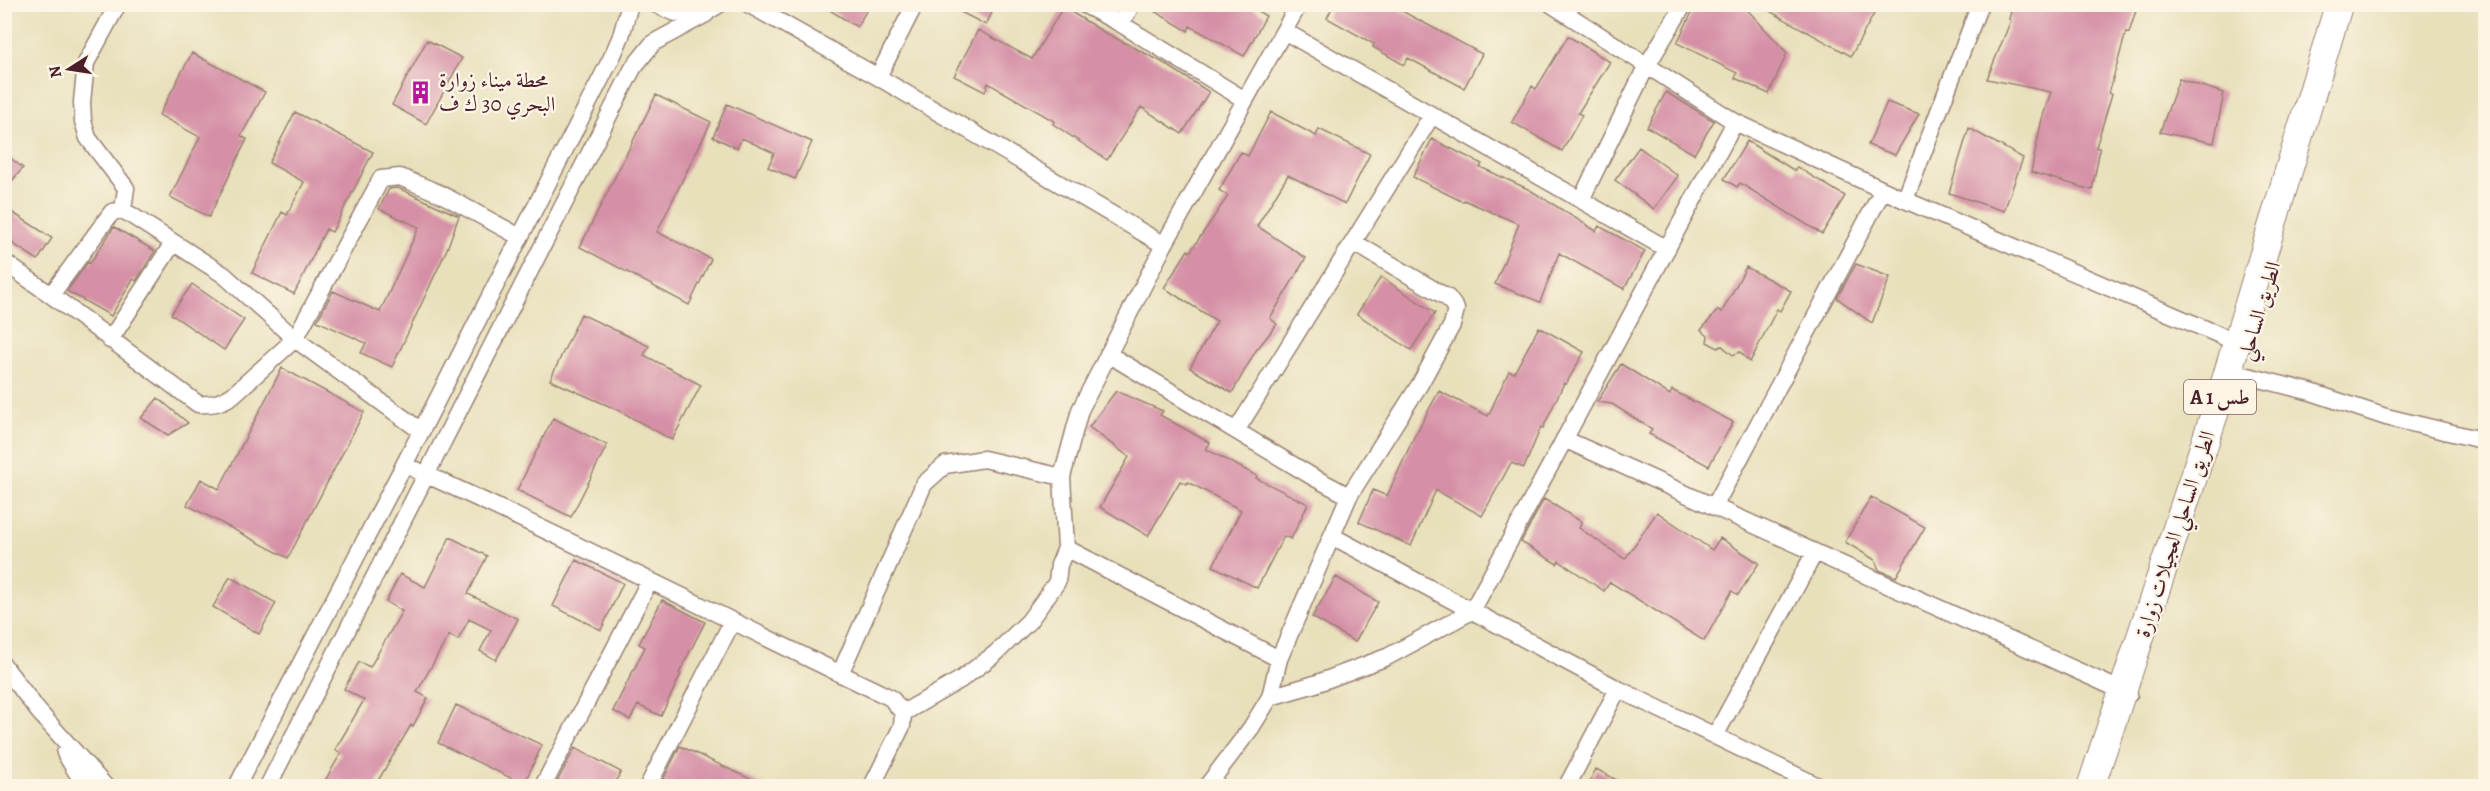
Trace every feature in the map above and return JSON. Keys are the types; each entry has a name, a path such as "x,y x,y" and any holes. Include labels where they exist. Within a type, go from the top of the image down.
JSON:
{"highway":[{"name":"الطريق الساحلي العجيلات زوارة","path":"2091,786 2128,693 2242,344 2339,4"},
{"name":"الطريق الساحلي","path":"2104,786 2128,693 2240,374 2242,344 2352,4"}],"street":[{"path":"118,4 86,63 82,102 83,121 88,138 126,188 123,210"},
{"path":"237,786 612,57 630,4"},
{"path":"655,4 676,15 706,14"},
{"path":"268,786 633,68 653,43 720,4"},
{"path":"748,4 878,77 1164,245"},
{"path":"878,77 915,4"},
{"path":"1083,4 1121,24 1245,100"},
{"path":"1121,24 1132,4"},
{"path":"903,712 960,680 995,654 1029,621 1057,582 1059,565 1066,548 1062,477 1080,410 1164,245 1299,4"},
{"path":"1551,4 1735,122 1905,200 2242,344"},
{"path":"1581,200 1646,67 1684,4"},
{"path":"1905,200 1980,4"},
{"path":"1284,31 1667,249"},
{"path":"1236,431 1432,115"},
{"path":"1270,697 1316,684 1387,657 1472,611 1735,122"},
{"path":"4,262 198,404 209,405 222,403 233,395 295,339 381,179 400,177 441,194 520,237"},
{"path":"1714,507 1883,190"},
{"path":"51,295 112,212 123,210 224,275 295,339 421,431"},
{"path":"1207,786 1251,728 1270,697 1279,659 1349,496 1420,384 1452,325 1456,309 1448,298 1353,242"},
{"path":"110,340 173,243"},
{"path":"1108,354 1349,496"},
{"path":"2240,374 2311,392 2386,417 2486,441"},
{"path":"1564,439 2128,693"},
{"path":"840,674 924,484 945,465 984,459 1062,477"},
{"path":"404,465 650,580 891,698 903,712 902,726 872,786"},
{"path":"1332,536 1618,689 1818,786"},
{"path":"1066,548 1279,659"},
{"path":"1715,736 1815,552"},
{"path":"543,786 650,580"},
{"path":"648,786 732,622"},
{"path":"4,666 39,712 105,786"},
{"path":"1567,786 1618,689"},
{"path":"39,712 85,786"}],"building":[{"path":"820,4 870,4 857,27"},
{"path":"945,4 996,4 986,25"},
{"path":"1142,4 1246,4 1266,16 1244,56 1190,26 1188,31"},
{"path":"1334,4 1389,4 1482,54 1464,88 1408,58 1404,65 1373,47 1374,44 1327,18"},
{"path":"1696,4 1742,4 1787,53 1769,94 1735,78 1737,73 1677,43"},
{"path":"1757,4 1865,4 1876,10 1851,56"},
{"path":"2013,4 2138,4 2129,33 2126,32 2109,93 2112,94 2096,147 2100,149 2092,190 2031,172 2042,119 2051,92 1987,79 2011,20 2009,19"},
{"path":"1063,7 1102,31 1162,62 1209,92 1182,134 1141,107 1107,160 1053,124 1054,121 988,83 985,92 954,76 978,30 1032,59"},
{"path":"1568,36 1610,62 1578,113 1582,115 1562,151 1512,122 1532,86 1536,89"},
{"name":"محطة ميناء زوارة البحري 30 ك ف","path":"427,40 462,58 426,124 392,105"},
{"path":"192,53 265,92 241,136 247,139 209,217 170,197 200,137 159,115"},
{"path":"2179,79 2224,93 2214,143 2160,132"},
{"path":"1666,92 1714,121 1694,154 1647,127"},
{"path":"656,95 711,122 657,232 711,259 689,305 580,247"},
{"path":"1887,102 1919,114 1895,155 1868,145"},
{"path":"727,104 812,142 795,179 768,167 774,153 742,138 737,148 713,137"},
{"path":"295,112 373,152 332,232 326,229 294,294 252,273 282,212 287,215 304,182 269,163"},
{"path":"1271,112 1316,136 1319,129 1370,154 1345,204 1288,175 1257,226 1306,258 1270,318 1277,324 1255,352 1232,393 1190,368 1217,321 1164,288 1188,250 1190,252 1228,196 1219,190 1241,152 1248,156"},
{"path":"1969,128 2023,158 2004,211 1949,193"},
{"path":"1432,139 1482,164 1480,167 1530,190 1596,231 1599,226 1645,251 1624,289 1559,253 1540,302 1495,284 1519,224 1464,200 1463,202 1413,177"},
{"path":"1747,141 1795,171 1797,167 1845,196 1822,234 1740,183 1737,187 1724,179"},
{"path":"1639,147 1678,176 1654,209 1615,180"},
{"path":"4,153 23,168 4,190"},
{"path":"398,188 459,216 447,249 392,367 361,353 366,343 317,321 333,291 380,312 419,227 379,209 389,189"},
{"path":"4,207 52,238 38,260 4,238"},
{"path":"114,227 155,251 136,281 133,279 111,316 67,291 88,262 90,263"},
{"path":"1856,264 1890,277 1872,323 1837,298"},
{"path":"1746,267 1791,291 1780,311 1777,309 1750,362 1740,352 1733,355 1722,346 1718,348 1707,342 1708,336 1701,330 1718,310 1722,312"},
{"path":"1381,277 1435,313 1411,350 1357,314"},
{"path":"192,284 244,320 224,350 171,314"},
{"path":"581,314 649,346 644,355 701,385 672,440 618,410 550,380"},
{"path":"1539,327 1584,352 1566,384 1564,383 1543,428 1541,427 1524,468 1511,463 1482,516 1436,490 1411,546 1359,522 1373,490 1387,496 1414,437 1439,391 1488,416 1509,371 1514,373"},
{"path":"1621,364 1670,395 1672,390 1733,422 1709,466 1649,434 1652,429 1612,404 1597,402"},
{"path":"282,368 364,412 288,558 187,505 201,479 219,489"},
{"path":"1116,391 1163,411 1160,415 1210,443 1206,449 1308,504 1291,539 1284,536 1257,588 1213,566 1241,510 1188,482 1187,484 1180,481 1148,536 1100,507 1129,457 1089,427"},
{"path":"158,398 188,423 168,435 141,418"},
{"path":"553,418 607,445 571,517 517,490"},
{"path":"1871,497 1925,527 1896,577 1879,570 1875,560 1845,542"},
{"path":"1544,499 1582,522 1579,528 1625,559 1657,512 1712,550 1720,538 1759,563 1738,595 1732,591 1704,641 1610,582 1604,591 1559,561 1557,564 1521,542"},
{"path":"450,537 487,556 468,594 518,619 496,660 480,651 491,630 469,619 458,640 449,635 417,692 428,698 375,786 322,786 341,753 335,750 364,700 344,689 359,662 370,667 402,611 386,602 400,574 425,587"},
{"path":"576,560 623,583 601,630 553,606"},
{"path":"230,577 276,603 259,634 213,607"},
{"path":"1336,577 1378,602 1355,642 1312,617"},
{"path":"662,600 705,622 679,673 681,674 661,716 638,705 630,720 613,711 645,647 639,644"},
{"path":"456,705 542,745 525,782 519,782 438,743"},
{"path":"680,746 765,786 660,786"},
{"path":"575,748 621,772 613,786 567,786 557,782"},
{"path":"1596,769 1628,786 1587,786"}],"place":[{"name":"محطة ميناء زوارة البحري 30 ك ف","path":"421,92"}]}
